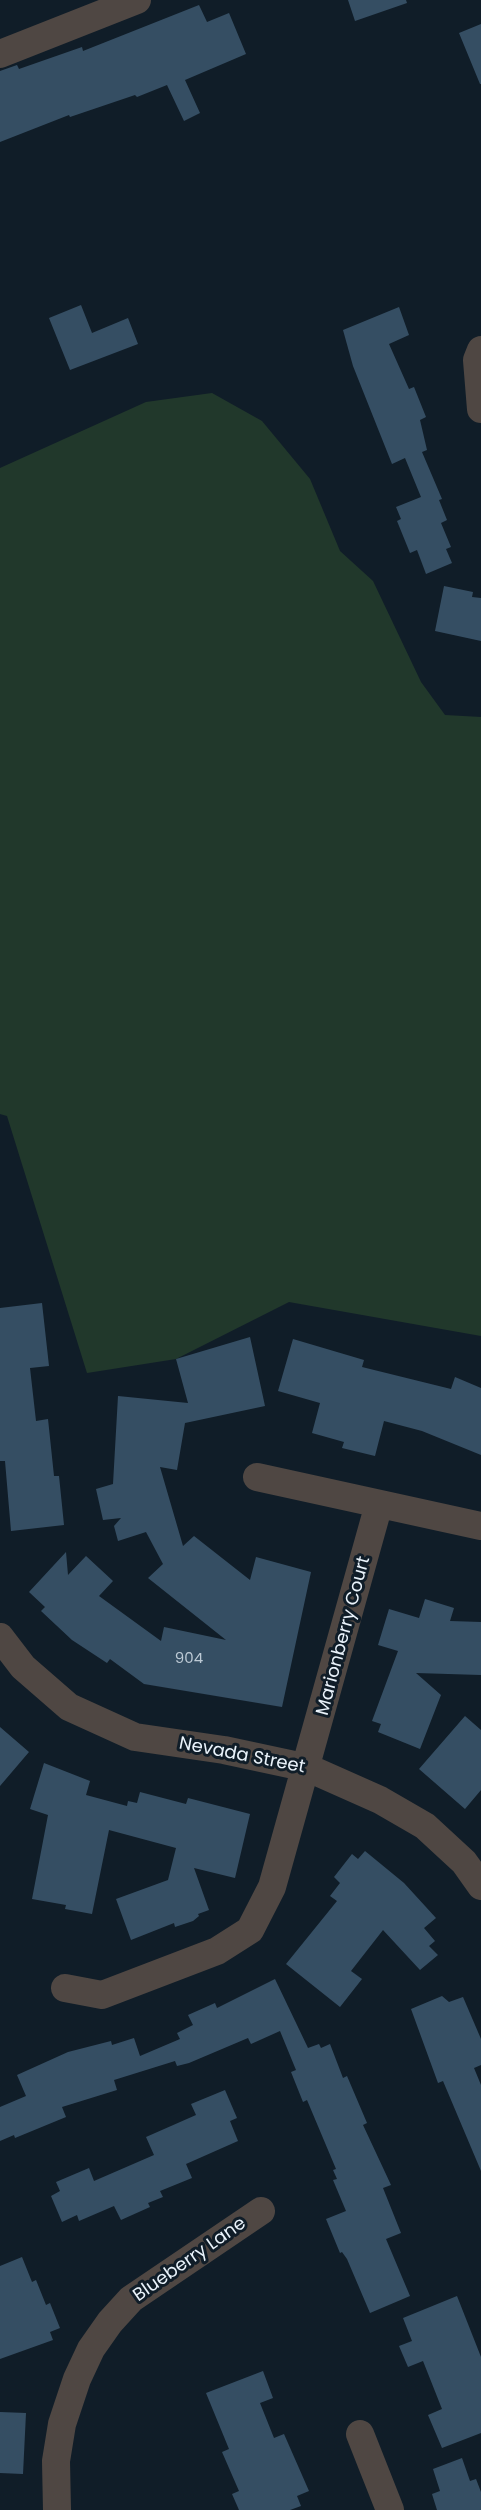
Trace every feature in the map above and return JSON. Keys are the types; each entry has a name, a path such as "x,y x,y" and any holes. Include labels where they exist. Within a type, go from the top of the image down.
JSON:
{"street":[{"path":"0,54 137,0"},
{"path":"481,350 477,360 481,410"},
{"path":"256,1477 481,1526"},
{"name":"Marionberry Court","path":"65,1988 102,1995 217,1951 250,1930 273,1887 308,1768 379,1504"},
{"name":"Nevada Street","path":"0,1637 24,1667 69,1707 135,1737 224,1750 308,1768 380,1800 425,1826 464,1862 481,1886"},
{"name":"Blueberry Lane","path":"57,2510 56,2461 62,2424 77,2379 91,2349 110,2322 131,2299 261,2211"},
{"path":"360,2434 390,2510"}],"green space":[{"path":"212,393 262,421 310,479 340,551 373,581 421,682 445,715 481,717 481,1336 289,1302 176,1359 87,1373 7,1116 0,1114 0,468 146,402"}],"building":[{"path":"348,0 406,0 407,3 355,21"},
{"path":"199,5 207,22 229,13 246,54 185,80 200,113 184,121 167,85 137,97 135,95 70,117 69,115 0,142 0,71 17,65 19,69 82,47 83,51"},
{"path":"481,24 481,84 480,84 459,33"},
{"path":"81,305 92,333 128,318 138,344 70,370 49,318"},
{"path":"399,307 409,335 389,344 409,389 414,387 426,417 420,420 427,450 422,452 442,499 439,500 447,520 441,523 451,547 446,549 452,563 426,574 417,550 410,553 397,521 401,519 396,507 421,497 405,458 392,464 353,366 343,330"},
{"path":"444,586 473,592 472,597 481,598 481,641 435,631"},
{"path":"42,1303 49,1366 30,1368 36,1421 48,1419 54,1476 59,1476 64,1525 11,1531 5,1461 0,1461 0,1308"},
{"path":"250,1337 265,1406 185,1423 177,1470 160,1467 183,1546 194,1536 250,1580 256,1557 311,1572 282,1707 144,1684 110,1659 107,1663 72,1640 41,1611 45,1607 29,1592 66,1552 68,1575 86,1556 113,1581 99,1596 161,1641 164,1627 226,1640 148,1578 163,1564 146,1532 118,1541 114,1526 121,1518 103,1520 96,1489 113,1484 118,1396 188,1403 176,1359"},
{"path":"293,1339 364,1360 362,1367 451,1389 455,1377 481,1388 481,1455 422,1431 384,1421 375,1456 342,1448 344,1442 312,1433 320,1403 278,1391"},
{"path":"425,1599 454,1608 450,1621 481,1622 481,1675 416,1673 441,1695 420,1749 378,1732 381,1724 372,1721 398,1651 378,1645 389,1609 419,1618"},
{"path":"465,1716 481,1730 481,1790 465,1809 419,1769"},
{"path":"0,1727 29,1752 0,1786"},
{"path":"44,1763 90,1781 86,1795 127,1806 128,1801 137,1803 140,1792 186,1804 188,1798 250,1814 235,1878 194,1868 209,1910 198,1914 199,1916 193,1921 175,1927 174,1923 131,1940 116,1899 168,1880 176,1848 109,1830 92,1914 65,1909 66,1905 32,1899 48,1815 30,1809"},
{"path":"365,1851 404,1883 436,1918 424,1928 435,1941 429,1946 438,1955 420,1970 383,1930 351,1971 362,1979 340,2007 286,1964 337,1901 330,1896 340,1883 334,1877 352,1854 358,1859"},
{"path":"275,1979 308,2048 319,2044 321,2048 330,2044 343,2078 347,2076 367,2123 363,2125 391,2185 383,2188 401,2233 386,2239 410,2296 370,2313 347,2259 342,2252 340,2253 326,2219 346,2211 333,2180 337,2179 333,2170 336,2169 307,2100 303,2102 291,2072 296,2070 280,2031 251,2044 248,2038 189,2063 177,2066 175,2061 114,2080 117,2090 62,2107 66,2117 15,2138 14,2135 0,2141 0,2107 26,2096 17,2075 68,2052 111,2041 112,2045 134,2038 140,2056 180,2039 177,2033 193,2025 188,2015 215,2003 217,2008"},
{"path":"442,1996 449,2002 463,1997 481,2039 481,2065 474,2068 481,2085 481,2171 443,2081 438,2083 411,2009"},
{"path":"225,2090 237,2118 230,2121 238,2141 186,2164 192,2178 160,2191 163,2197 148,2203 150,2207 121,2220 114,2206 79,2221 77,2215 62,2222 51,2196 60,2191 56,2182 89,2168 94,2181 154,2155 146,2137 196,2115 191,2104"},
{"path":"22,2257 32,2282 36,2280 46,2305 50,2303 60,2328 50,2332 53,2340 0,2359 0,2266"},
{"path":"457,2296 481,2357 481,2433 442,2448 428,2415 442,2409 423,2361 408,2367 399,2346 412,2341 403,2318"},
{"path":"263,2371 273,2398 260,2403 274,2438 284,2434 309,2491 297,2496 301,2506 290,2510 239,2510 232,2494 239,2491 222,2452 229,2449 206,2393"},
{"path":"0,2412 26,2413 23,2474 0,2473"},
{"path":"462,2458 470,2481 476,2479 481,2492 481,2510 437,2510 432,2494 440,2491 433,2469"}]}
